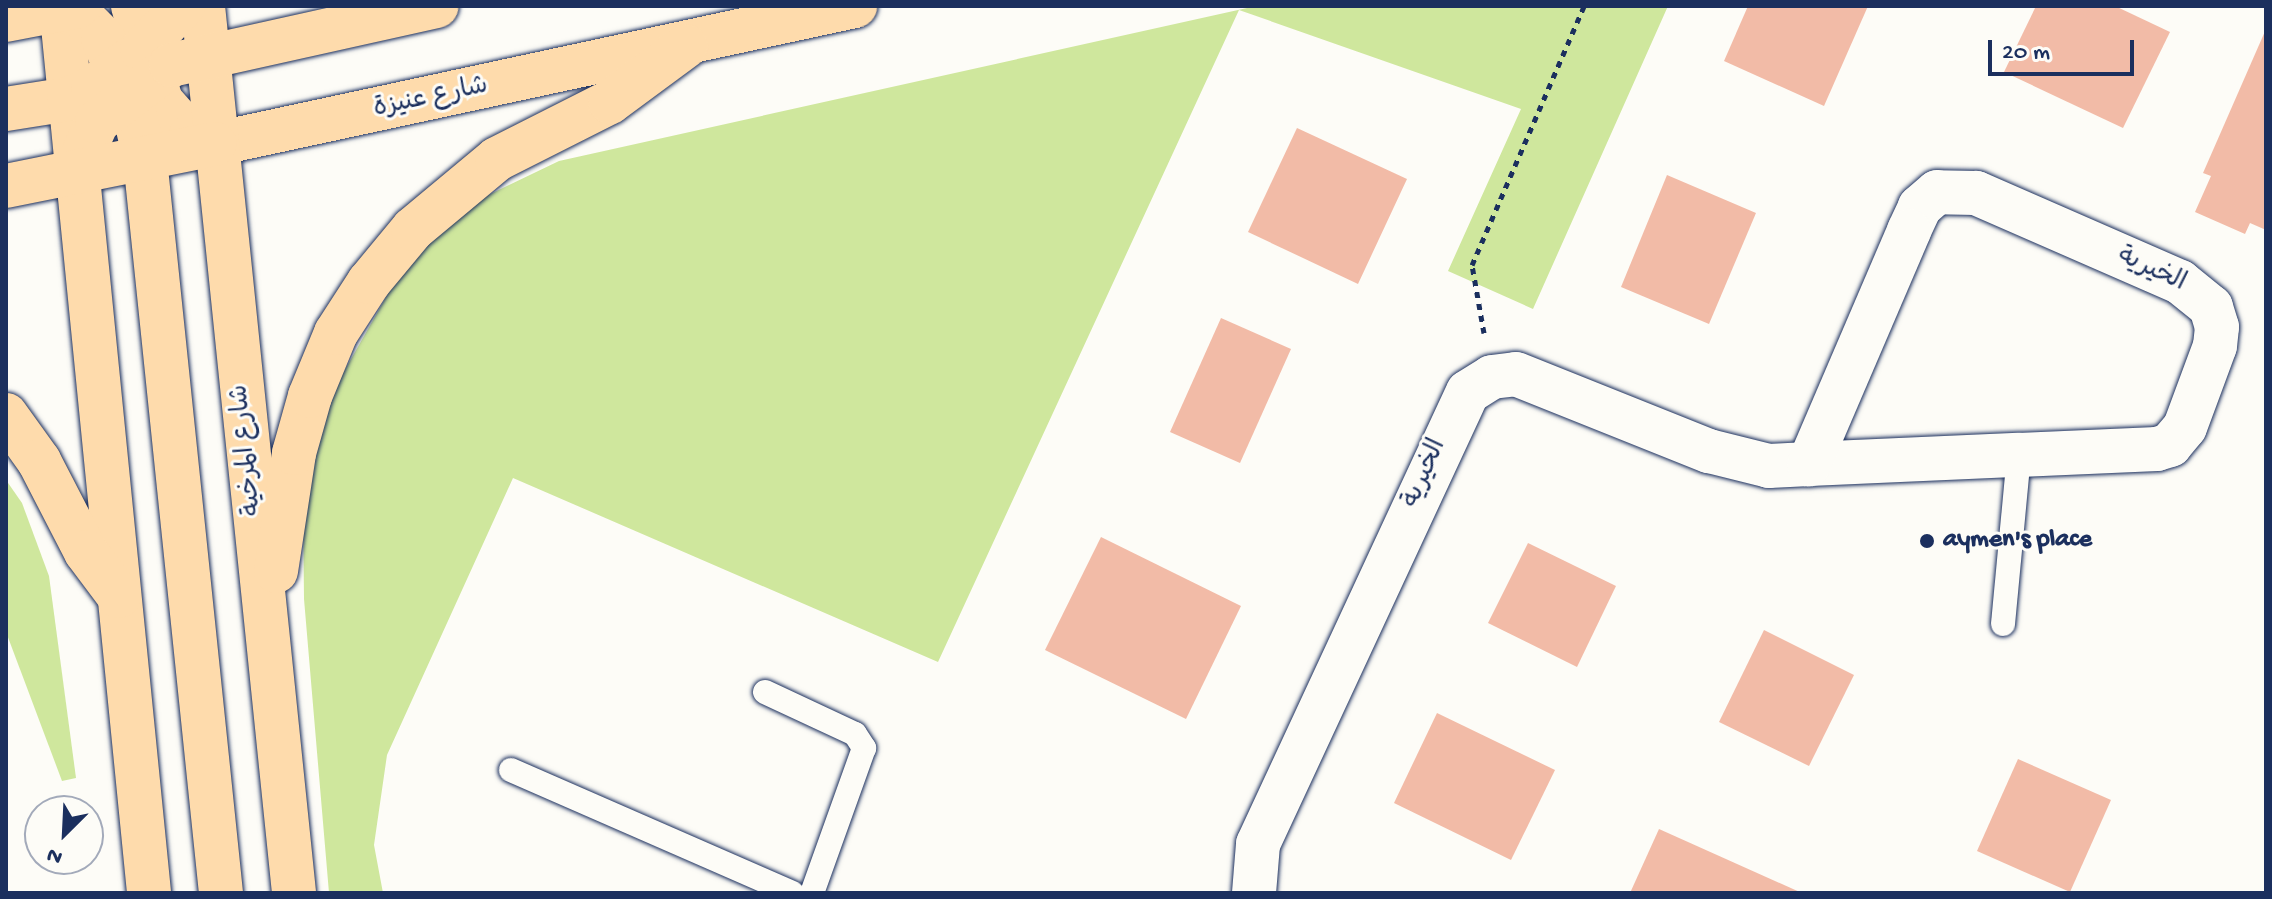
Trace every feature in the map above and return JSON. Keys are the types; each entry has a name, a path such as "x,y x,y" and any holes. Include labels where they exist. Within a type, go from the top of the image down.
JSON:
{"main road":[{"path":"133,6 135,72 221,893"},
{"path":"75,172 97,122 183,6"},
{"name":"شارع المرخية","path":"203,6 294,893"},
{"path":"6,109 69,99 135,72 437,6"},
{"name":"شارع عنيزة","path":"6,186 686,46 855,6"},
{"path":"67,7 69,99 75,172 149,893"},
{"path":"6,20 67,7 94,27 174,121 191,135 215,144"},
{"path":"267,633 294,453 310,396 336,333 369,282 413,229 497,159 610,102 654,75 686,46"},
{"path":"6,415 39,461 86,552 119,596"}],"street":[{"name":"الخيرية","path":"1254,893 1258,844 1452,416 1468,392 1492,377 1516,374 1546,384 1742,461 1809,464 2170,445 2185,427 2217,327 2211,307 2180,282 1976,193 1955,189 1937,192 1920,207 1809,464"}],"lane":[{"path":"2003,624 2019,455"},
{"path":"765,692 855,734 864,748 812,893"},
{"path":"511,770 792,893"}],"path":[{"path":"1492,377 1472,265 1584,6"}],"green space":[{"path":"1256,6 1668,6 1533,309 1448,271 1521,109 1239,10 938,662 513,478 387,755 374,845 383,893 329,893 304,599 303,502 315,443 338,382 406,262 476,201 559,161"},
{"path":"6,480 22,503 49,576 76,778 62,781 6,632"}],"building":[{"path":"1748,6 1868,6 1824,106 1724,61"},
{"path":"2036,6 2115,6 2170,32 2123,128 2004,72"},
{"path":"2266,29 2266,230 2250,223 2245,234 2195,212 2211,176 2203,173"},
{"path":"1297,128 1407,179 1358,284 1248,232"},
{"path":"1667,175 1756,213 1709,324 1621,287"},
{"path":"1221,318 1291,349 1240,463 1170,432"},
{"path":"1101,537 1241,606 1186,719 1045,650"},
{"path":"1528,543 1616,586 1577,667 1488,623"},
{"path":"1764,630 1854,675 1809,766 1719,722"},
{"path":"1437,713 1555,770 1511,860 1394,803"},
{"path":"2018,759 2111,800 2070,892 1977,851"},
{"path":"1659,829 1802,893 1630,893"}],"place":[{"name":"aymen's place","path":"1927,541"}]}
